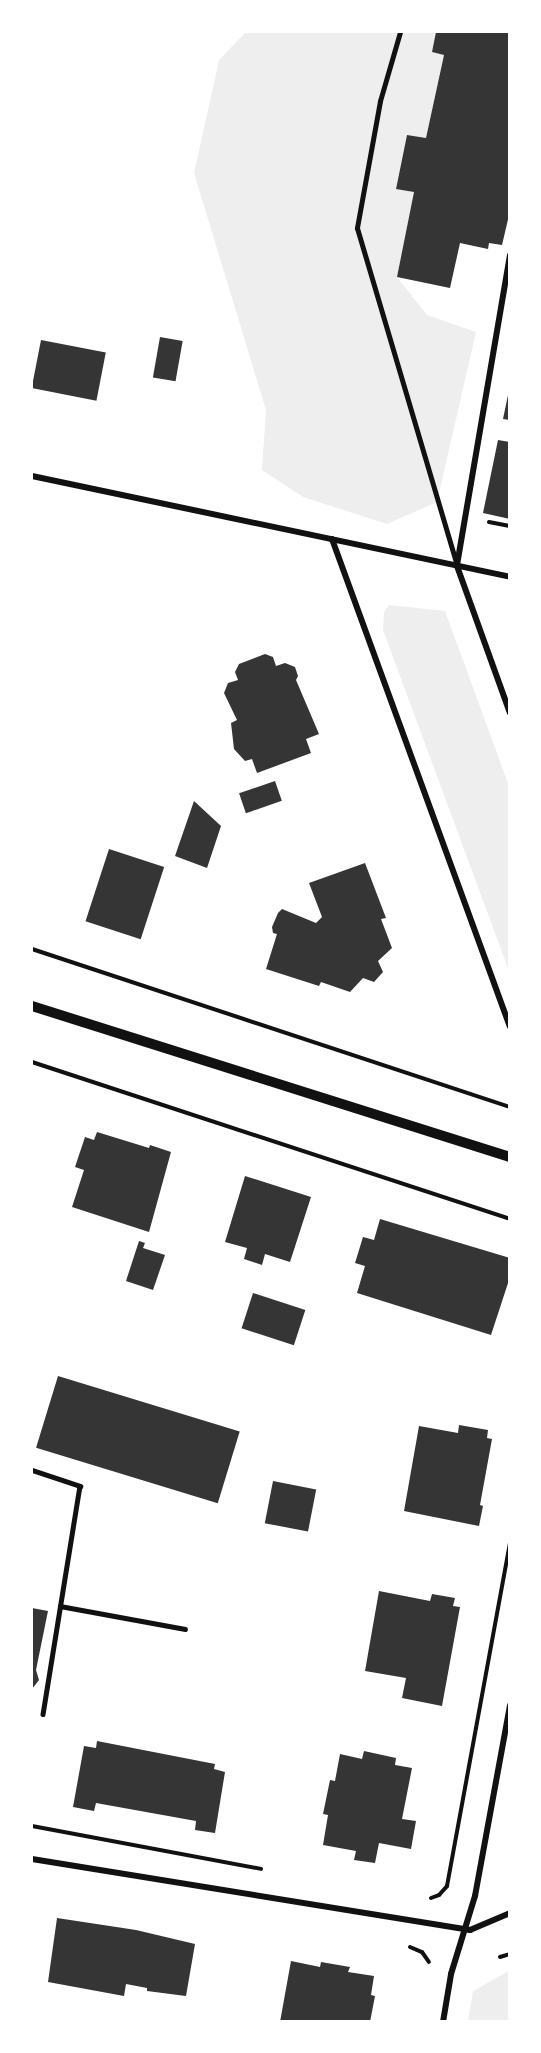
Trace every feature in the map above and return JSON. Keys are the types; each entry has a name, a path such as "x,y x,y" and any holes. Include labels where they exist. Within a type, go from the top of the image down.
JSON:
{"street":[{"path":"400,32 380,101 357,228 457,566 510,713"},
{"path":"457,566 510,255"},
{"path":"32,476 510,577"},
{"path":"332,539 510,1027"},
{"path":"32,1006 510,1156"},
{"path":"443,2022 451,1974 475,1896 510,1705"},
{"path":"32,1859 465,1928 484,1926 510,1913"}],"lane":[{"path":"32,1470 80,1486 42,1714"},
{"path":"60,1606 185,1629"}],"path":[{"path":"32,949 510,1107"},
{"path":"32,1062 510,1219"},
{"path":"427,1900 439,1895 447,1886 510,1542"},
{"path":"32,1826 272,1871"},
{"path":"399,1945 422,1952 431,1967"},
{"path":"500,1957 510,1954"}],"shaded area":[{"path":"246,32 436,32 432,52 444,55 426,138 407,135 396,188 414,192 397,277 427,315 476,332 437,502 387,524 303,497 262,470 266,410 194,173 219,60"},
{"path":"389,605 445,611 509,786 509,971 383,630 384,612"},
{"path":"509,1971 509,2021 468,2021 473,1991"}],"building":[{"path":"436,32 510,32 510,211 502,245 489,243 488,249 460,243 450,288 397,277 414,192 396,189 407,135 426,138 444,55 432,52"},
{"path":"160,337 183,341 176,381 153,377"},
{"path":"41,340 106,353 96,401 32,388"},
{"path":"508,395 510,395 510,420 503,419"},
{"path":"498,440 510,442 510,519 483,513"},
{"path":"265,654 273,657 276,666 285,663 295,667 298,676 296,680 319,734 306,739 311,753 257,773 252,759 245,761 234,749 231,723 237,720 224,693 228,683 238,680 235,672 239,664"},
{"path":"275,781 282,801 246,813 239,793"},
{"path":"194,801 221,826 207,868 175,856"},
{"path":"109,849 164,867 141,939 86,921"},
{"path":"365,863 386,918 381,919 392,948 378,961 383,972 374,982 363,978 350,992 321,982 319,986 266,969 277,934 273,933 272,927 278,913 282,909 316,923 322,917 309,883"},
{"path":"97,1132 149,1148 150,1145 171,1152 149,1232 72,1207 84,1170 75,1167 85,1137 94,1140"},
{"path":"245,1176 311,1197 290,1262 265,1254 262,1265 244,1259 247,1248 225,1242"},
{"path":"380,1219 510,1258 510,1277 491,1335 357,1293 365,1266 355,1263 363,1237 374,1240"},
{"path":"139,1241 145,1243 143,1248 165,1255 153,1290 126,1281"},
{"path":"253,1293 305,1310 294,1345 242,1328"},
{"path":"58,1376 240,1432 218,1503 36,1448"},
{"path":"459,1425 488,1430 487,1438 492,1439 480,1505 483,1506 479,1526 404,1511 419,1426 458,1433"},
{"path":"273,1481 316,1489 308,1532 265,1523"},
{"path":"379,1591 430,1601 432,1594 455,1598 453,1606 460,1607 442,1706 402,1698 406,1678 365,1671"},
{"path":"32,1608 48,1611 36,1670 39,1680 32,1689"},
{"path":"97,1741 215,1764 214,1769 225,1772 215,1833 195,1830 196,1821 96,1803 94,1811 73,1807 84,1746 96,1748"},
{"path":"364,1751 396,1758 395,1765 412,1768 402,1819 416,1821 411,1849 379,1843 375,1863 354,1860 356,1851 323,1845 328,1815 323,1814 330,1780 335,1781 340,1754 362,1759"},
{"path":"57,1918 136,1930 195,1944 186,1996 147,1991 147,1988 126,1984 124,1996 48,1982"},
{"path":"291,1961 320,1967 321,1962 350,1967 348,1972 374,1976 371,1995 375,1996 370,2022 280,2022"}]}
